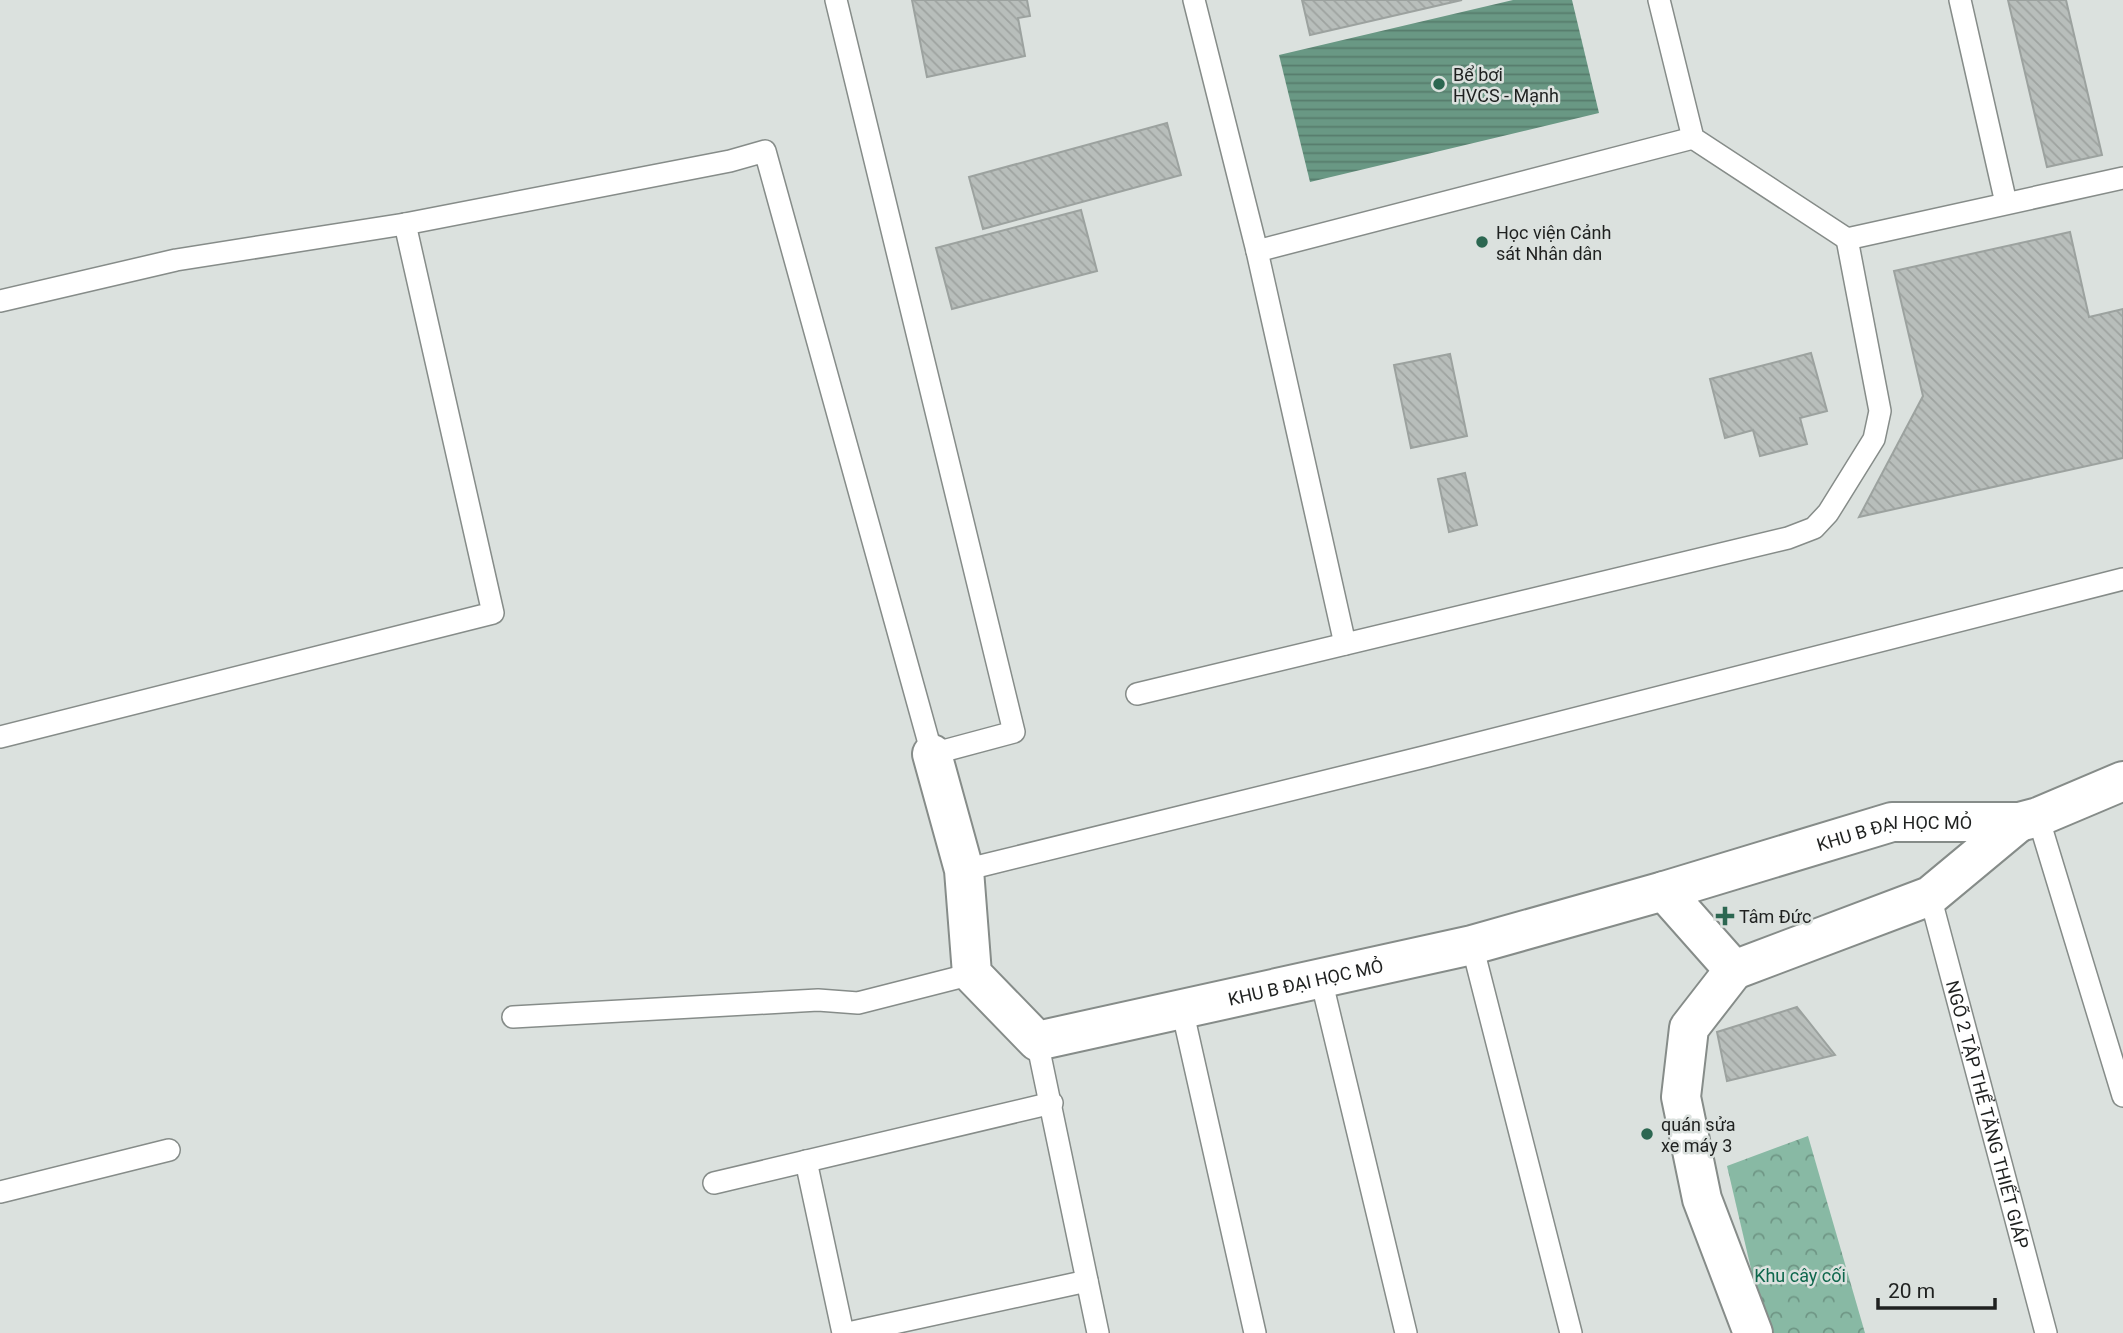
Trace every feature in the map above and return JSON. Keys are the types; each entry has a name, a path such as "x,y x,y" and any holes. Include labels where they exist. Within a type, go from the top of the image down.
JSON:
{"street":[{"path":"932,754 964,870 972,974 1037,1041"},
{"name":"KHU B ĐẠI HỌC MỎ","path":"1037,1041 1472,945 1664,891 1892,822 2029,819 2123,781"},
{"path":"1753,1333 1702,1199 1681,1097 1689,1028 1734,970 1930,897 2029,819"},
{"path":"1664,891 1734,970"}],"lane":[{"path":"0,301 176,260 405,224 730,161 765,151 932,754 1014,732 836,0"},
{"path":"1194,0 1257,251 1345,644"},
{"path":"1137,694 1788,538 1814,528 1828,513 1874,439 1880,411 1847,239 1693,138 1659,0"},
{"path":"1960,0 2006,203"},
{"path":"1257,251 1693,138"},
{"path":"1847,239 2123,178"},
{"path":"0,737 493,613 405,224"},
{"path":"964,870 1441,753 2123,579"},
{"path":"2029,819 2123,1096"},
{"name":"NGÕ 2 TẬP THỂ TĂNG THIẾT GIÁP","path":"1930,897 2046,1333"},
{"path":"1472,945 1571,1333"},
{"path":"513,1017 818,1000 858,1003 972,974"},
{"path":"1321,979 1405,1333"},
{"path":"1182,1009 1255,1333"},
{"path":"1037,1041 1098,1333"},
{"path":"714,1183 1052,1104"},
{"path":"0,1192 169,1150"},
{"path":"806,1161 845,1333 1087,1281"}],"green space":[{"name":"Khu cây cối","path":"1808,1136 1865,1333 1766,1333 1727,1166"}],"shaded area":[{"name":"Bể bơi HVCS - Mạnh","path":"1513,0 1572,0 1599,113 1310,182 1279,55"}],"building":[{"path":"912,0 1027,0 1030,16 1018,18 1025,56 927,77"},
{"path":"1302,0 1462,0 1310,35"},
{"path":"2008,0 2066,0 2102,155 2047,167"},
{"path":"1167,123 1181,175 983,229 969,177"},
{"path":"1081,210 1097,271 952,309 936,248"},
{"path":"2070,232 2089,317 2123,309 2123,458 1859,517 1923,396 1894,271"},
{"path":"1811,353 1827,411 1800,418 1807,444 1760,456 1753,430 1725,438 1710,379"},
{"path":"1450,354 1467,436 1411,448 1394,365"},
{"path":"1465,473 1477,525 1449,532 1438,479"},
{"path":"1797,1007 1835,1055 1727,1081 1717,1032"}],"place":[{"name":"Bể bơi HVCS - Mạnh","path":"1439,84"},
{"name":"Học viện Cảnh sát Nhân dân","path":"1482,242"},
{"name":"Tâm Đức","path":"1725,916"},
{"name":"quán sửa xe máy 3","path":"1647,1134"}]}
